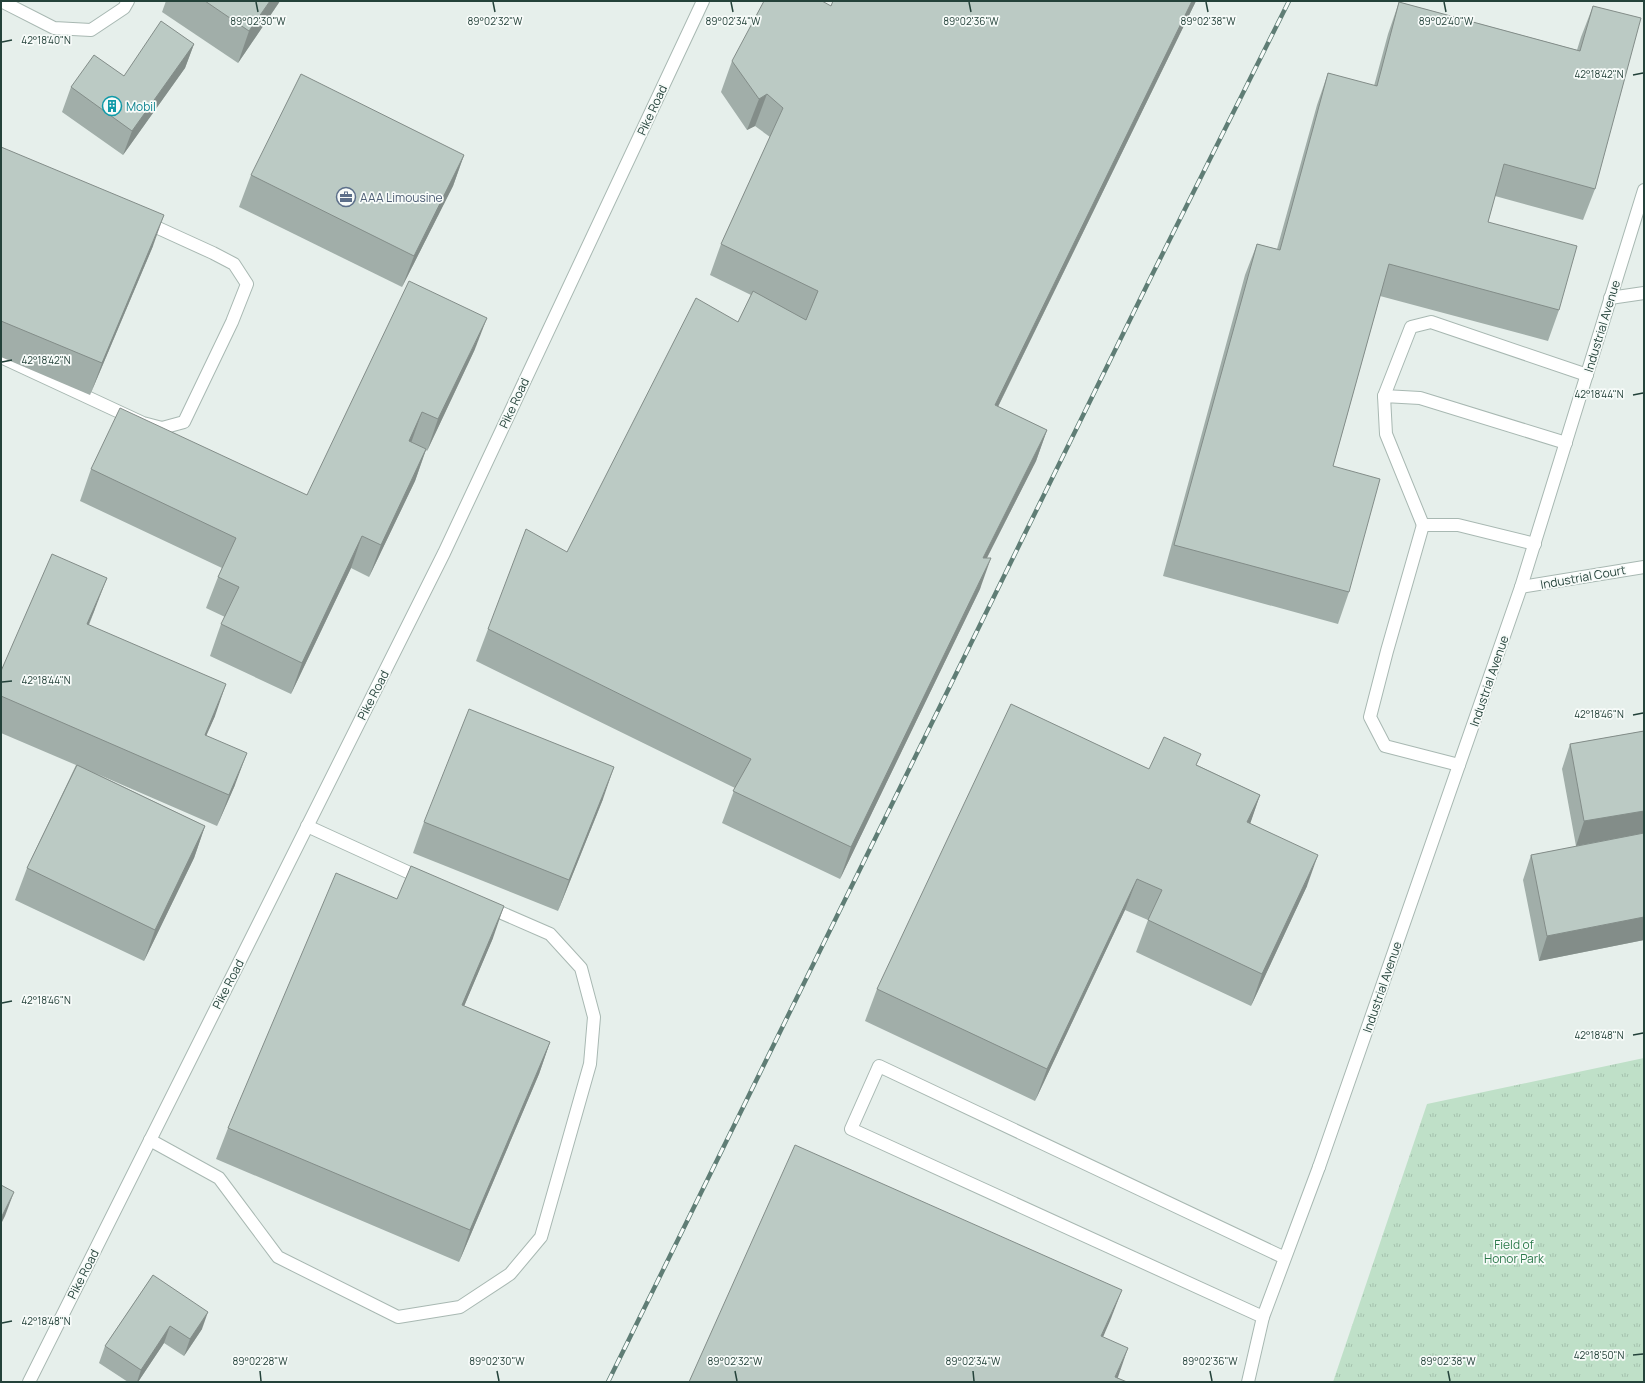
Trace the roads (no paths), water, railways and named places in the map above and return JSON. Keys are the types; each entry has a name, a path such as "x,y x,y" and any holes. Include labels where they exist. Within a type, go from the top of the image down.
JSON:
{"street":[{"path":"1,1 54,28 91,30 124,8 128,1"},
{"name":"Pike Road","path":"29,1382 444,552 703,1"},
{"name":"Industrial Avenue","path":"1248,1382 1262,1317 1319,1167 1521,587 1644,190"},
{"path":"1,357 143,423 162,428 184,422 232,322 247,284 234,264 135,218"},
{"path":"1610,298 1644,293"},
{"path":"1459,765 1385,746 1370,716 1423,525 1386,434 1384,396 1411,327 1431,322 1587,375"},
{"path":"1384,396 1420,398 1566,443"},
{"path":"1423,525 1458,525 1535,544"},
{"name":"Industrial Court","path":"1521,587 1644,567"},
{"path":"307,826 435,884"},
{"path":"150,1140 219,1178 278,1257 398,1317 460,1307 510,1274 541,1237 590,1064 594,1016 581,968 550,934 479,903"},
{"path":"1262,1317 851,1128 879,1066 1285,1258"}],"railway":[{"path":"608,1382 1151,277 1289,1"}],"place":[{"name":"Mobil","path":"112,106"},
{"name":"AAA Limousine","path":"346,197"}],"park label":[{"name":"Field of Honor Park","path":"1514,1251"}]}
